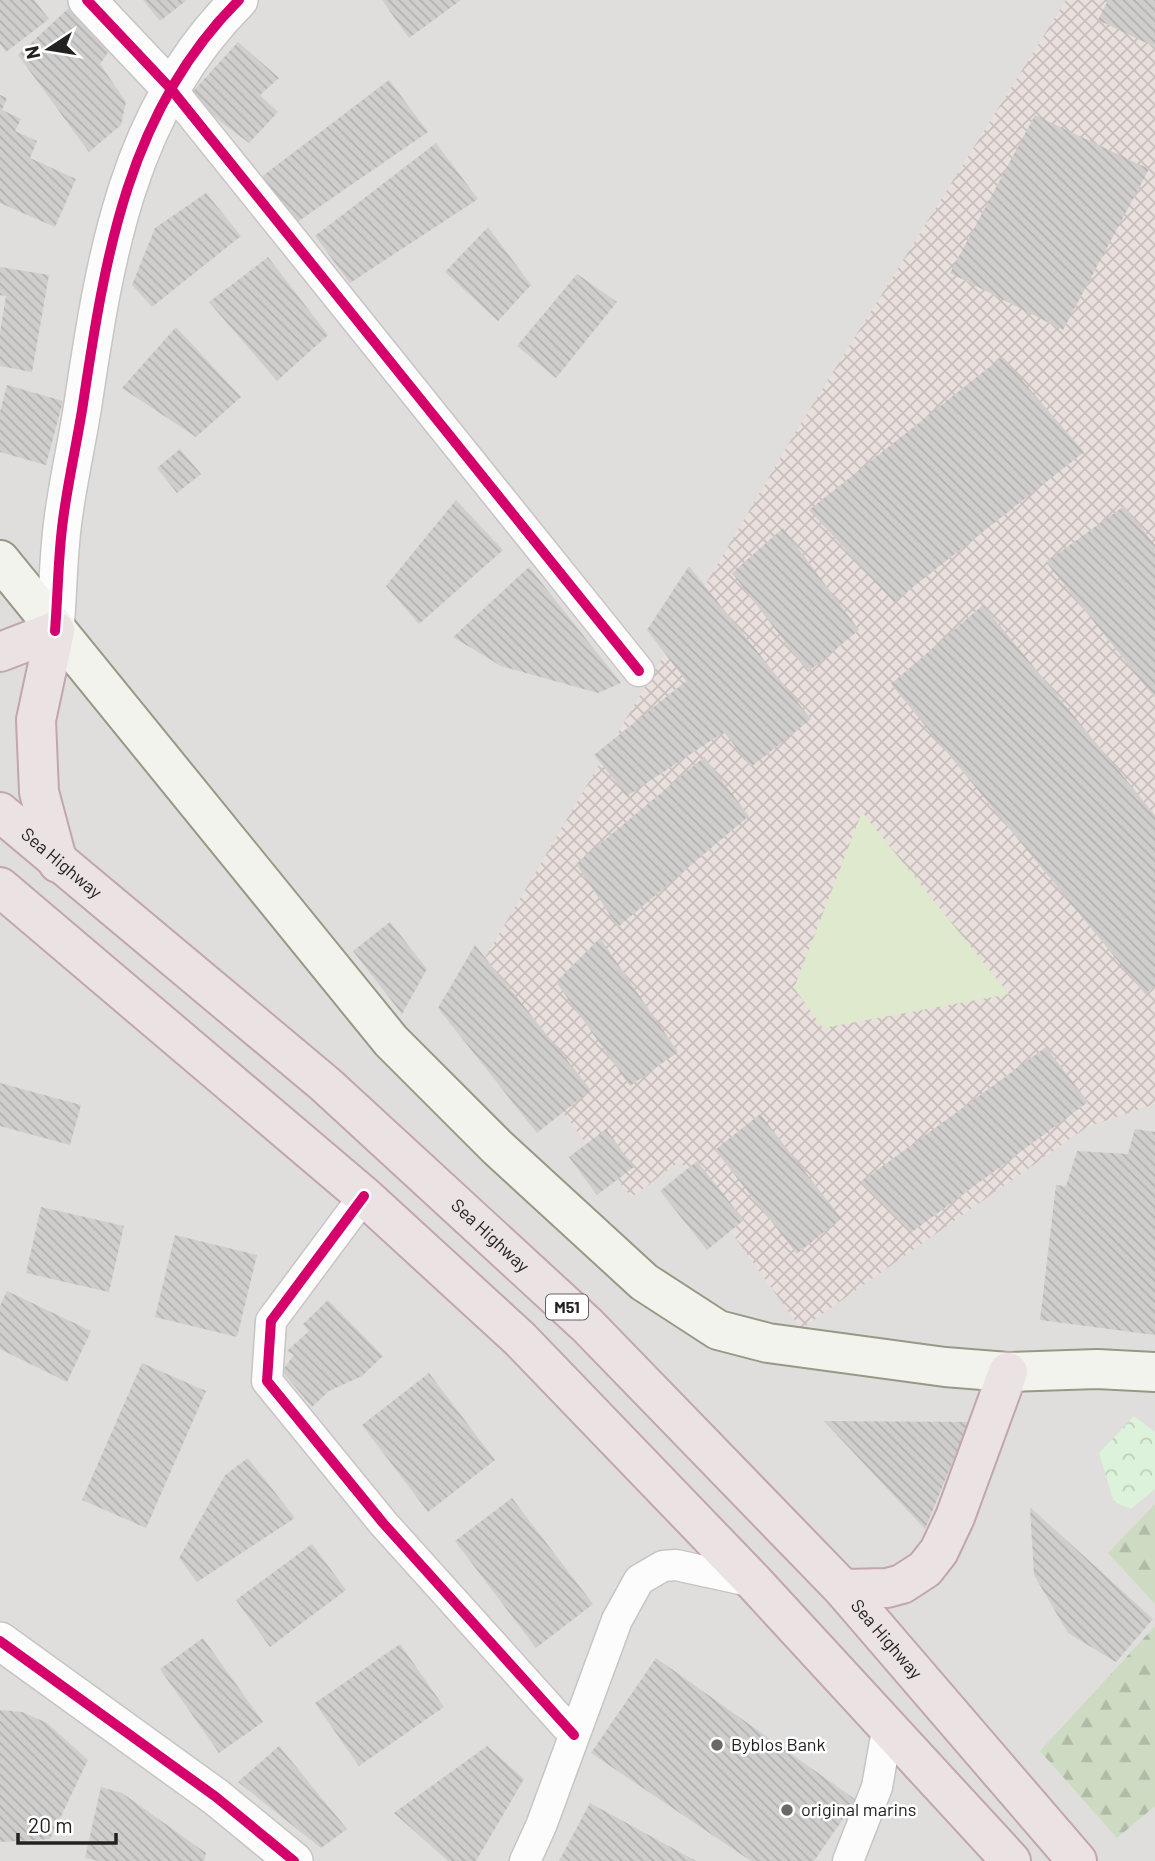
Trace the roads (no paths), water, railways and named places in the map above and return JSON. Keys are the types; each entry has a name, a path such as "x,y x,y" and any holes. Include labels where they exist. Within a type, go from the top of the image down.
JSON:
{"highway":[{"path":"0,652 55,631"},
{"path":"55,631 36,720 39,792 58,863"},
{"name":"Sea Highway","path":"0,812 326,1084 587,1325 843,1589 1077,1861"},
{"path":"0,887 364,1196 520,1339 754,1581 1011,1861"},
{"path":"843,1589 887,1588 902,1584 925,1569 939,1551 955,1517 1008,1372"}],"main road":[{"path":"0,560 55,631 391,1041 498,1148 644,1282 718,1330 747,1338 931,1365 1008,1372 1097,1369 1155,1372"}],"street":[{"path":"88,0 171,89 639,671"},
{"path":"55,631 63,520 111,242 131,172 171,89 201,45 239,0"},
{"path":"364,1196 271,1321 267,1381 383,1522 574,1735"},
{"path":"525,1861 617,1620 639,1580 656,1569 676,1565 754,1581"},
{"path":"5,1652 216,1797 294,1861"},
{"path":"848,1861 877,1787 888,1725"}],"place":[{"name":"Byblos Bank","path":"717,1745"},
{"name":"original marins","path":"787,1810"}]}
